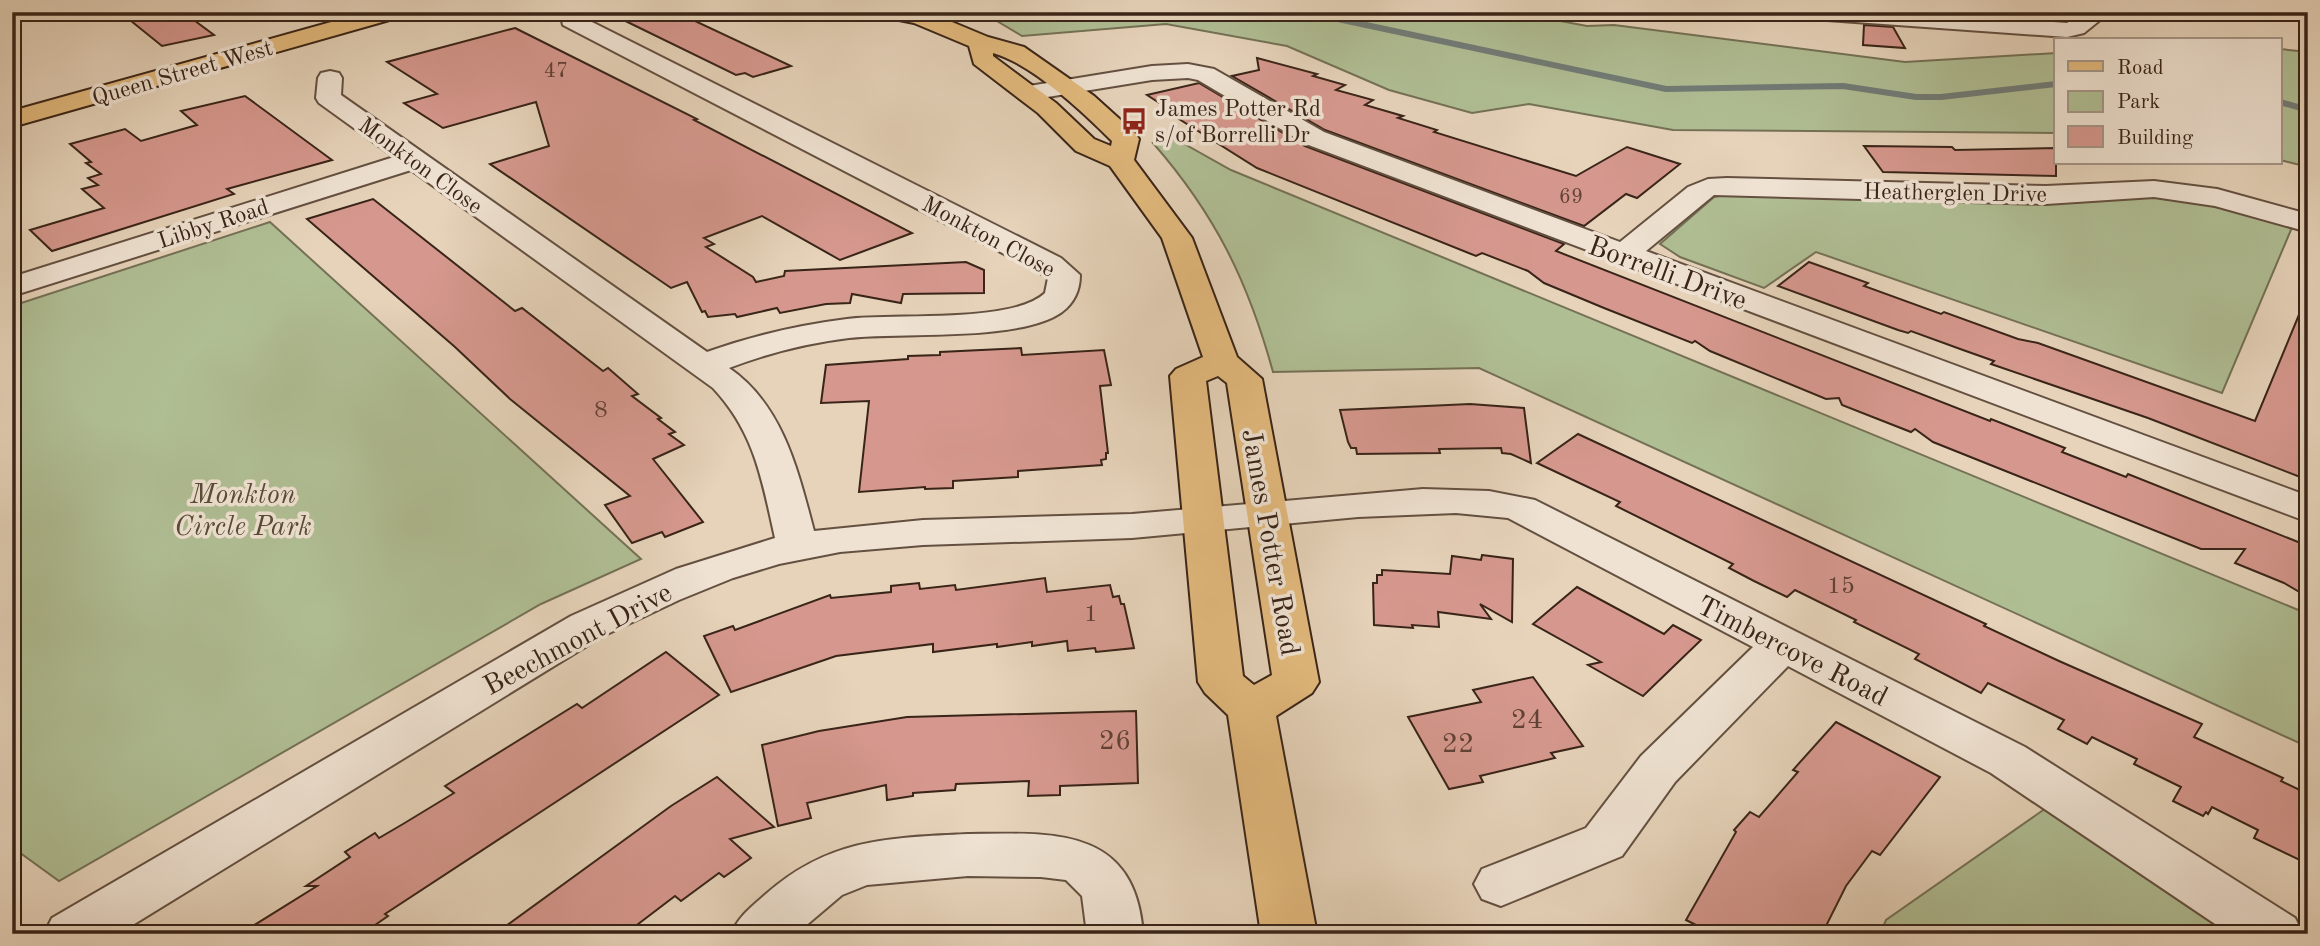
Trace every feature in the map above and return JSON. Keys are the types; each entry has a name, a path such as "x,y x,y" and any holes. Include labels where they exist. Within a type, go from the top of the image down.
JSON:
{"main road":[{"name":"Queen Street West","path":"12,119 391,12"},
{"name":"James Potter Road","path":"892,12 921,14 980,42 1016,52 1066,87 1126,139 1120,160 1177,238 1222,362 1244,379 1296,682 1251,709 1222,682 1188,376 1222,362"},
{"path":"980,42 982,59 1029,93 1085,145 1120,160"},
{"path":"1251,709 1289,934"}],"street":[{"name":"Monkton Close","path":"571,12 571,20 1050,265 1064,275 1065,287 1060,297 1048,307 1032,314 997,320 864,327 808,333 745,349 702,366"},
{"path":"1813,12 2067,30 2076,28 2099,12"},
{"name":"Borrelli Drive","path":"1029,93 1171,70 1205,74 1315,138 2308,510"},
{"name":"Monkton Close","path":"330,78 328,98 725,381 745,400 766,434 797,546"},
{"name":"Libby Road","path":"12,287 413,160"},
{"name":"Heatherglen Drive","path":"1622,255 1698,193 1708,187 1727,186 2046,195 2154,189 2217,198 2308,223"},
{"name":"Timbercove Road","path":"1268,512 1423,502 1493,501 1521,509 2028,772 2276,934"},
{"name":"Beechmont Drive","path":"71,934 587,626 673,585 797,546 930,530 1133,526 1268,512"},
{"path":"1501,884 1604,842 1658,769 1782,645"},
{"path":"758,934 815,886 846,869 882,861 1023,855 1058,857 1083,864 1107,885 1115,918 1115,934"}],"green space":[{"path":"982,12 1512,12 1587,26 1614,25 1905,62 2054,53 2054,133 1673,130 1529,104 1472,113 1389,90 1287,46 1166,24 1022,36"},
{"path":"2282,49 2308,52 2308,167 2282,160"},
{"path":"1172,137 1231,170 2308,614 2308,747 1479,368 1273,372 1252,308 1227,250 1194,196 1153,143"},
{"path":"1726,194 2063,202 2146,196 2187,199 2293,225 2222,393 1816,252 1764,288 1680,257 1660,244 1714,197"},
{"name":"Monkton Circle Park","path":"270,222 641,559 541,604 59,881 12,847 12,306"},
{"path":"2049,806 2234,934 1880,934 1886,920"}],"building":[{"path":"120,12 183,12 214,35 162,46"},
{"path":"607,12 676,12 791,66 753,77 745,73 736,75"},
{"path":"1864,25 1893,27 1905,48 1863,45"},
{"path":"515,28 697,119 694,120 912,233 840,260 762,216 704,238 714,244 706,247 753,277 756,282 784,276 785,271 966,262 984,270 984,293 903,294 901,303 852,294 850,303 826,304 780,313 777,308 737,317 735,314 708,317 705,311 702,312 687,282 671,288 490,164 549,146 536,102 443,128 404,103 437,94 387,62"},
{"path":"1257,58 1317,74 1313,76 1345,85 1336,90 1373,100 1365,105 1437,130 1434,132 1576,176 1627,147 1680,164 1637,198 1626,194 1584,226 1325,130 1232,76 1259,70"},
{"path":"1199,83 1305,146 1564,244 1556,251 2065,448 2062,452 2126,477 2128,474 2308,546 2308,549 2303,549 2308,551 2308,597 2284,583 2235,563 2245,549 2201,549 1933,442 1915,429 1911,432 1842,405 1839,398 1826,399 1710,351 1695,341 1692,343 1604,308 1544,283 1528,271 1482,253 1476,256 1257,168 1171,114 1175,113 1147,95"},
{"path":"245,96 332,160 227,189 234,194 52,251 30,230 104,208 82,189 98,185 88,178 101,174 86,163 91,162 70,144 125,129 141,141 197,125 181,111"},
{"path":"1864,146 1952,147 1955,150 2054,148 2056,164 2056,176 1883,172"},
{"path":"373,199 515,311 522,308 603,371 608,368 638,394 632,396 661,418 658,419 675,432 669,434 684,445 653,459 703,522 665,537 662,532 632,543 605,505 630,496 510,399 455,347 307,219"},
{"path":"1809,262 1868,283 1864,286 1941,314 1944,312 2018,339 2038,343 2255,421 2308,293 2308,480 2148,418 1991,364 1994,361 1911,331 1908,333 1898,330 1778,286"},
{"path":"1021,348 1022,355 1104,350 1111,385 1100,386 1108,453 1106,459 1101,460 1102,465 1018,471 1018,477 953,481 953,488 925,487 859,492 869,401 821,403 826,365 908,359 908,356 940,355 940,352"},
{"path":"1470,404 1524,408 1531,463 1502,453 1501,448 1439,449 1440,453 1357,454 1356,448 1351,448 1348,442 1340,410"},
{"path":"1578,434 1986,624 1984,626 2059,661 2202,724 2194,737 2283,778 2281,781 2308,794 2308,864 2254,838 2258,830 2212,807 2208,814 2206,812 2203,816 2173,801 2181,787 2134,764 2137,759 2092,737 2087,744 2058,729 2064,720 1988,683 1981,693 1915,659 1919,654 1854,622 1856,620 1795,590 1787,597 1754,581 1729,568 1733,564 1616,506 1620,502 1537,463"},
{"path":"1482,555 1513,559 1512,622 1480,604 1491,619 1438,612 1439,627 1374,625 1373,583 1377,583 1377,575 1382,575 1382,570 1450,574 1452,556 1481,560"},
{"path":"1045,578 1047,592 1110,585 1113,597 1119,596 1121,604 1124,604 1134,648 1096,652 1095,648 1068,651 1067,641 1032,646 1032,642 997,647 997,644 933,652 933,644 836,656 731,692 704,636 733,626 735,630 830,595 831,598 891,592 891,586 919,583 920,589 955,585 956,590"},
{"path":"1577,587 1664,634 1673,625 1701,640 1643,696 1588,665 1601,662 1533,624"},
{"path":"666,652 719,695 385,914 388,916 362,934 240,934 317,886 306,886 350,857 345,852 375,833 379,838 454,793 445,786 577,704 582,708"},
{"path":"1533,677 1583,746 1551,753 1555,758 1480,776 1483,782 1449,789 1408,717 1481,702 1473,690"},
{"path":"1136,711 1138,783 1060,786 1060,795 1028,796 1029,781 956,784 955,790 913,793 913,796 887,800 886,785 807,803 811,818 778,826 762,745 819,731 907,717"},
{"path":"1836,722 1940,777 1880,855 1872,851 1846,886 1822,934 1691,934 1696,925 1686,920 1736,832 1734,830 1750,812 1759,817 1798,772 1793,770"},
{"path":"717,777 774,827 730,839 751,858 724,877 719,873 681,901 675,896 625,934 495,934 671,806"}],"waterway":[{"path":"1305,12 1666,89 1843,86 1916,97 1941,97 2054,84"},
{"path":"2282,103 2308,110"}],"place":[{"name":"James Potter Rd s/of Borrelli Dr","path":"1134,121"}]}
